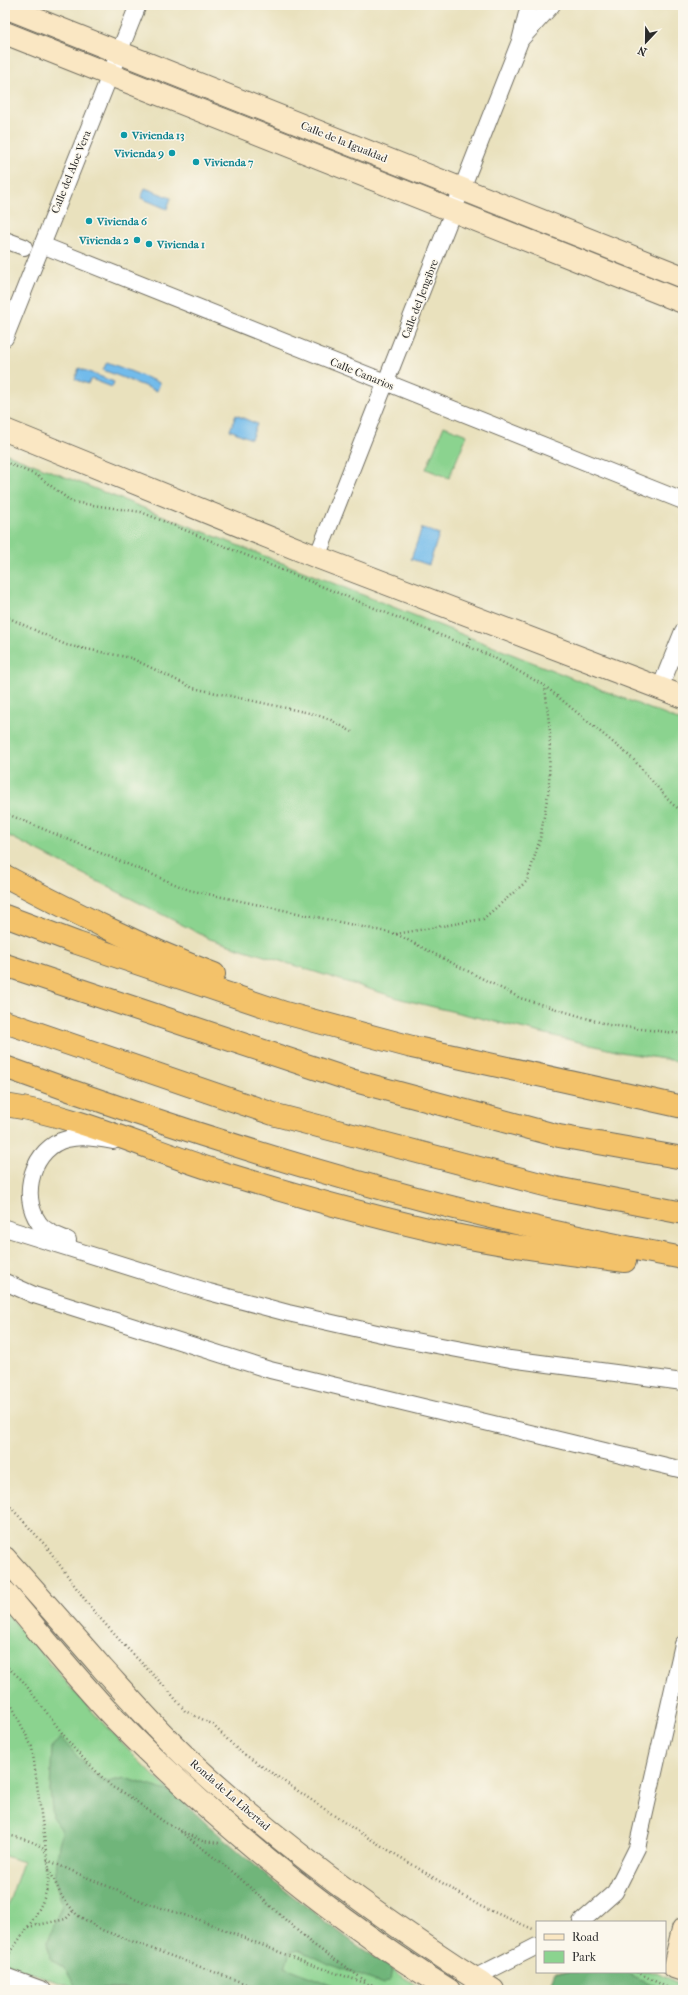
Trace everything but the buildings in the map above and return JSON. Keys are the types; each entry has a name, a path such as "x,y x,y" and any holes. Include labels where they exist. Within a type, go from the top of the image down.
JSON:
{"highway":[{"path":"5,876 51,900 174,959 412,1047"},
{"path":"5,916 77,943 285,1013 412,1047 683,1107"},
{"path":"5,965 351,1080 559,1136 683,1158"},
{"path":"5,1022 276,1115 556,1188 683,1213"},
{"path":"5,1067 96,1100 261,1153 446,1207 617,1246 683,1258"},
{"path":"5,1105 59,1116 155,1151 300,1196 450,1234 554,1252 642,1263 683,1264"}],"main road":[{"name":"Calle de la Igualdad","path":"5,7 683,277"},
{"name":"Calle de la Igualdad","path":"5,33 683,302"},
{"path":"5,430 318,557 683,697"},
{"name":"Ronda de La Libertad","path":"5,1558 133,1702 190,1761 235,1801 336,1883 426,1948 493,1990"},
{"path":"5,1592 113,1716 173,1776 319,1901 366,1936 448,1990"},
{"path":"683,1929 674,1967 683,1970"}],"street":[{"name":"Calle del Aloe Vera","path":"5,338 138,5"},
{"path":"520,41 529,5"},
{"path":"520,41 540,16 552,5"},
{"name":"Calle del Jengibre","path":"318,557 520,41"},
{"path":"5,240 24,247"},
{"name":"Calle Canarios","path":"42,245 683,501"},
{"path":"660,688 683,631"},
{"path":"138,1268 50,1232 39,1224 32,1209 29,1197 32,1177 39,1160 51,1146 67,1139 99,1138 155,1151"},
{"path":"5,1228 52,1244 138,1268 209,1292 288,1313 399,1338 510,1359 683,1382"},
{"path":"5,1282 34,1295 270,1370 683,1470"},
{"path":"582,1921 615,1892 636,1848 683,1644"},
{"path":"474,1978 536,1947"},
{"path":"5,1976 43,1990"}],"path":[{"path":"5,462 38,476 72,502 141,512 491,656 545,686 633,759 672,804 683,812"},
{"path":"5,616 66,645 131,658 193,688 314,714 331,720 352,732"},
{"path":"396,934 483,919 527,881 540,839 549,788 550,732 545,686"},
{"path":"5,813 189,890 396,934 520,998 609,1025 683,1034"},
{"path":"5,1501 46,1546 91,1608 123,1644 168,1690 185,1711 212,1724 238,1750 354,1829 480,1906 536,1931"},
{"path":"5,1665 22,1680 75,1750 112,1787 126,1794 167,1824 202,1840 226,1844"},
{"path":"5,1688 6,1696 32,1747 49,1869 62,1897 73,1911 102,1930 262,1990"},
{"path":"176,1828 233,1872 311,1943 380,1990"},
{"path":"5,1834 38,1845 46,1851"},
{"path":"47,1860 146,1903 200,1920 309,1964 371,1985"},
{"path":"5,1960 42,1904 49,1883 49,1869"},
{"path":"27,1927 66,1919 73,1911"},
{"path":"639,1973 672,1990"}],"green space":[{"path":"444,426 467,435 449,478 426,469"},
{"path":"5,453 683,722 683,1062 620,1052 401,999 210,939 5,834"},
{"path":"5,1611 102,1722 136,1758 203,1822 273,1882 347,1938 423,1990 79,1990 5,1963 5,1913 23,1862 5,1856"},
{"path":"61,1738 91,1772 107,1782 125,1778 174,1793 208,1825 277,1884 355,1944 393,1969 391,1980 383,1984 329,1964 300,1950 290,1952 285,1967 346,1990 77,1989 64,1967 50,1959 48,1941 62,1904 55,1880 59,1844 62,1834 61,1829 53,1818 50,1791 52,1746"},
{"path":"555,1973 659,1973 683,1986 683,1990 553,1990 551,1982"},
{"path":"555,1973 625,1973 665,1990 553,1990 551,1982"}],"water":[{"path":"145,188 171,198 167,209 141,198"},
{"path":"107,362 160,383 157,391 103,370"},
{"path":"79,368 114,382 112,387 91,379 88,384 75,379"},
{"path":"236,415 257,424 251,439 230,430"},
{"path":"422,528 439,534 429,565 411,559"}],"place":[{"name":"Vivienda 13","path":"124,135"},
{"name":"Vivienda 9","path":"172,153"},
{"name":"Vivienda 7","path":"196,162"},
{"name":"Vivienda 6","path":"89,221"},
{"name":"Vivienda 2","path":"137,240"},
{"name":"Vivienda 1","path":"149,244"}]}
